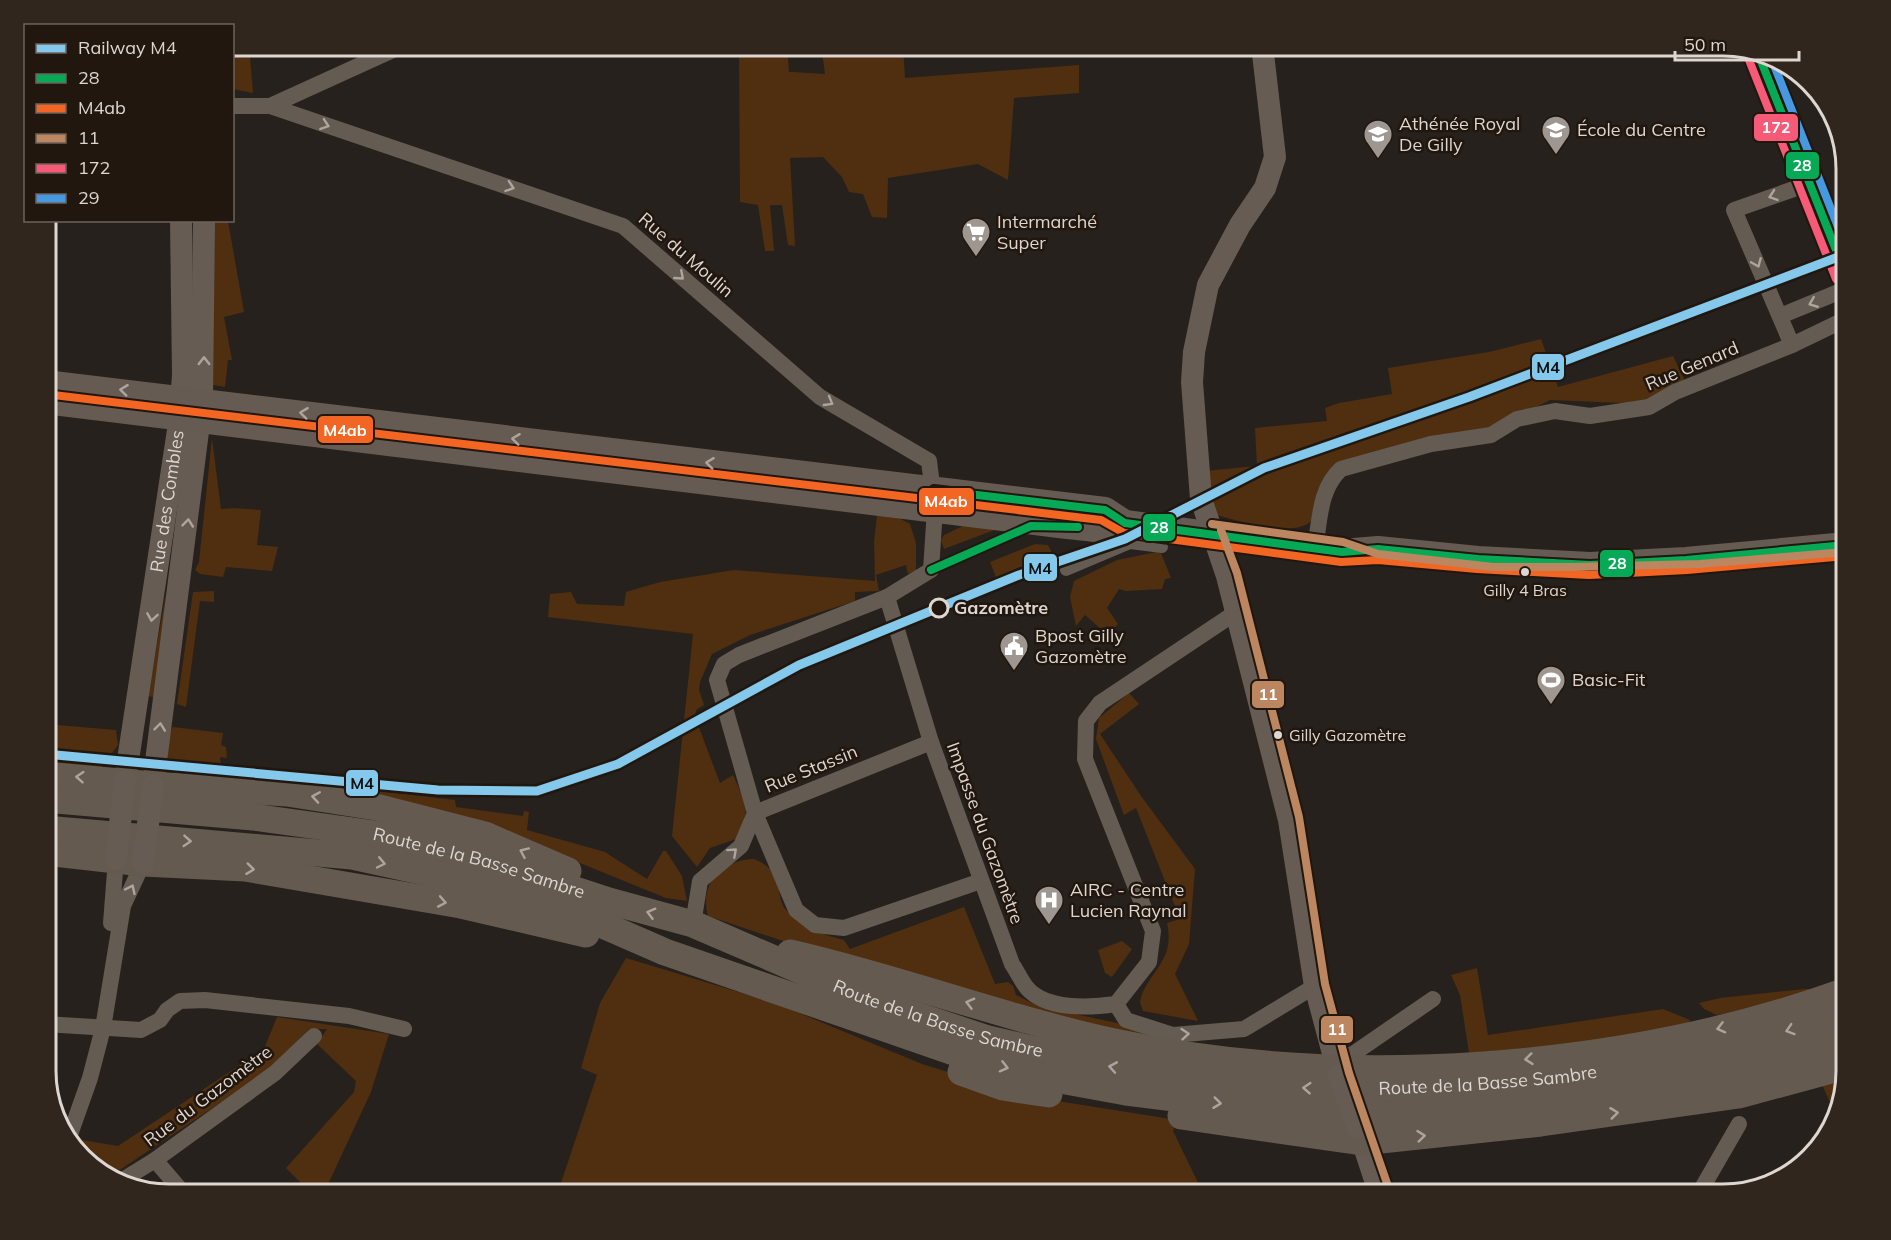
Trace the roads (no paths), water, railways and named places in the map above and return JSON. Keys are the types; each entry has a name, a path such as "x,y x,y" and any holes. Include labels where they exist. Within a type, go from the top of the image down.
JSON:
{"highway":[{"path":"56,776 125,780 153,785 287,793 376,807 485,835 594,882 609,901"},
{"name":"Route de la Basse Sambre","path":"56,800 253,817 375,834 490,862 609,901 693,924 862,997 988,1039 1111,1067 1235,1083 1370,1089 1470,1085 1563,1077 1662,1061 1759,1040 1836,1015"},
{"name":"Route de la Basse Sambre","path":"56,830 352,856 521,896 587,918 665,952 971,1058 1044,1077 1126,1092 1278,1111 1386,1115 1552,1101 1669,1086 1733,1072 1836,1042"},
{"path":"56,853 143,863 245,868 344,883 461,905 665,952"},
{"path":"721,937 845,966 920,990 1113,1041 1230,1062 1337,1068 1474,1065 1615,1049 1703,1033 1798,1008 1836,995"},
{"path":"729,973 830,1025 1003,1087 1234,1125 1360,1135 1552,1121 1739,1095 1836,1069"}],"main road":[{"path":"1263,56 1275,157 1265,188 1240,225 1208,285 1194,352 1192,382 1201,499 1227,576 1289,820 1315,986 1337,1068 1376,1184"},
{"path":"1761,62 1836,249"},
{"name":"Rue des Combles","path":"143,863 191,408 181,222"},
{"path":"191,408 204,222"},
{"path":"56,383 191,408 935,500 1105,530 1125,523 1211,534 1342,552 1388,566 1492,577 1574,578 1701,574 1836,563"},
{"path":"56,391 90,388"},
{"path":"56,402 191,408"},
{"name":"Rue des Combles","path":"116,859 125,780 191,408"},
{"path":"1342,552 1378,549 1478,559 1590,565 1686,560 1836,546"}],"street":[{"path":"270,106 380,56"},
{"name":"Rue du Moulin","path":"234,106 270,106 623,226 820,397 929,461 935,500 931,570 887,597"},
{"path":"1792,345 1734,210 1811,183"},
{"path":"1780,316 1836,293"},
{"name":"Rue Genard","path":"1314,548 1323,498 1331,478 1341,469 1431,444 1491,435 1516,419 1555,411 1590,416 1649,407 1675,392 1792,345 1836,324"},
{"path":"1066,570 1130,543 1162,547"},
{"path":"693,924 700,881 741,846 755,813 717,680 723,664 739,655 887,597"},
{"name":"Impasse du Gazomètre","path":"887,597 931,742 958,809 981,881 1012,964 1026,987 1040,999 1090,1008 1116,1004"},
{"path":"1235,613 1100,704 1086,721 1085,759 1153,931 1149,962 1116,1004 1126,1020 1173,1035 1244,1029 1315,986"},
{"name":"Rue Stassin","path":"931,742 755,813 796,910 815,926 844,928 981,881"},
{"path":"103,1028 116,859"},
{"path":"72,1129 90,1078 103,1028 123,906 143,863"},
{"path":"1337,1068 1353,1054 1433,999"},
{"path":"56,1025 141,1030 159,1020 167,1010 180,1001 205,1000 349,1016 404,1029"},
{"name":"Rue du Gazomètre","path":"127,1177 155,1160 274,1073 314,1036"},
{"path":"1704,1184 1739,1124"},
{"path":"155,1160 176,1184"}],"rail line":[{"name":"M4","path":"56,755 438,790 537,791 618,764 799,665 1019,575 1125,539 1264,468 1469,397 1836,258"}],"place":[{"name":"École du Centre","path":"1556,156"},
{"name":"Athénée Royal De Gilly","path":"1378,160"},
{"name":"Intermarché Super","path":"976,258"},
{"name":"Gilly 4 Bras","path":"1525,572"},
{"name":"Gazomètre","path":"939,608"},
{"name":"Bpost Gilly Gazomètre","path":"1014,672"},
{"name":"Basic-Fit","path":"1551,706"},
{"name":"Gilly Gazomètre","path":"1278,735"},
{"name":"AIRC - Centre Lucien Raynal","path":"1049,926"}]}
